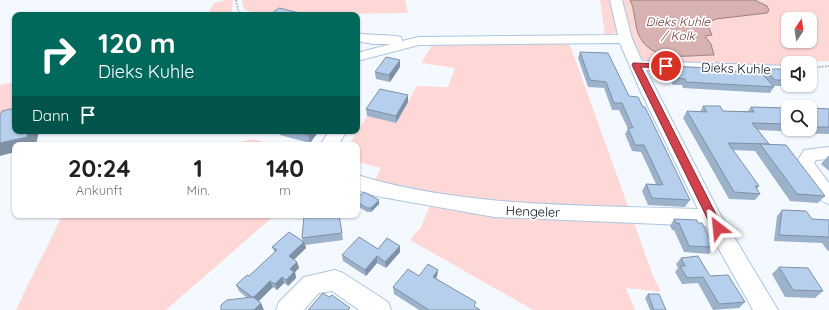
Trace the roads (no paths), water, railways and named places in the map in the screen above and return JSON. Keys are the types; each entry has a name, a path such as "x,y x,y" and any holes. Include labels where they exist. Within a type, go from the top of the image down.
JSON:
{"street":[{"path":"616,0 625,39 636,65 712,218 766,310"},
{"path":"360,38 373,40 419,41 625,39"},
{"path":"360,56 419,41"},
{"name":"Dieks Kuhle","path":"636,65 781,70"},
{"path":"829,153 810,154 805,162 812,176 829,197"},
{"name":"Hengeler","path":"360,183 376,189 494,209 712,218"},
{"path":"288,310 312,284 335,280 379,310"}],"water":[{"name":"Dieks Kuhle / Kolk","path":"630,0 755,0 767,6 769,10 767,13 716,19 709,22 708,26 712,35 705,36 711,44 714,55 670,56 651,50 644,43 638,33"}]}
